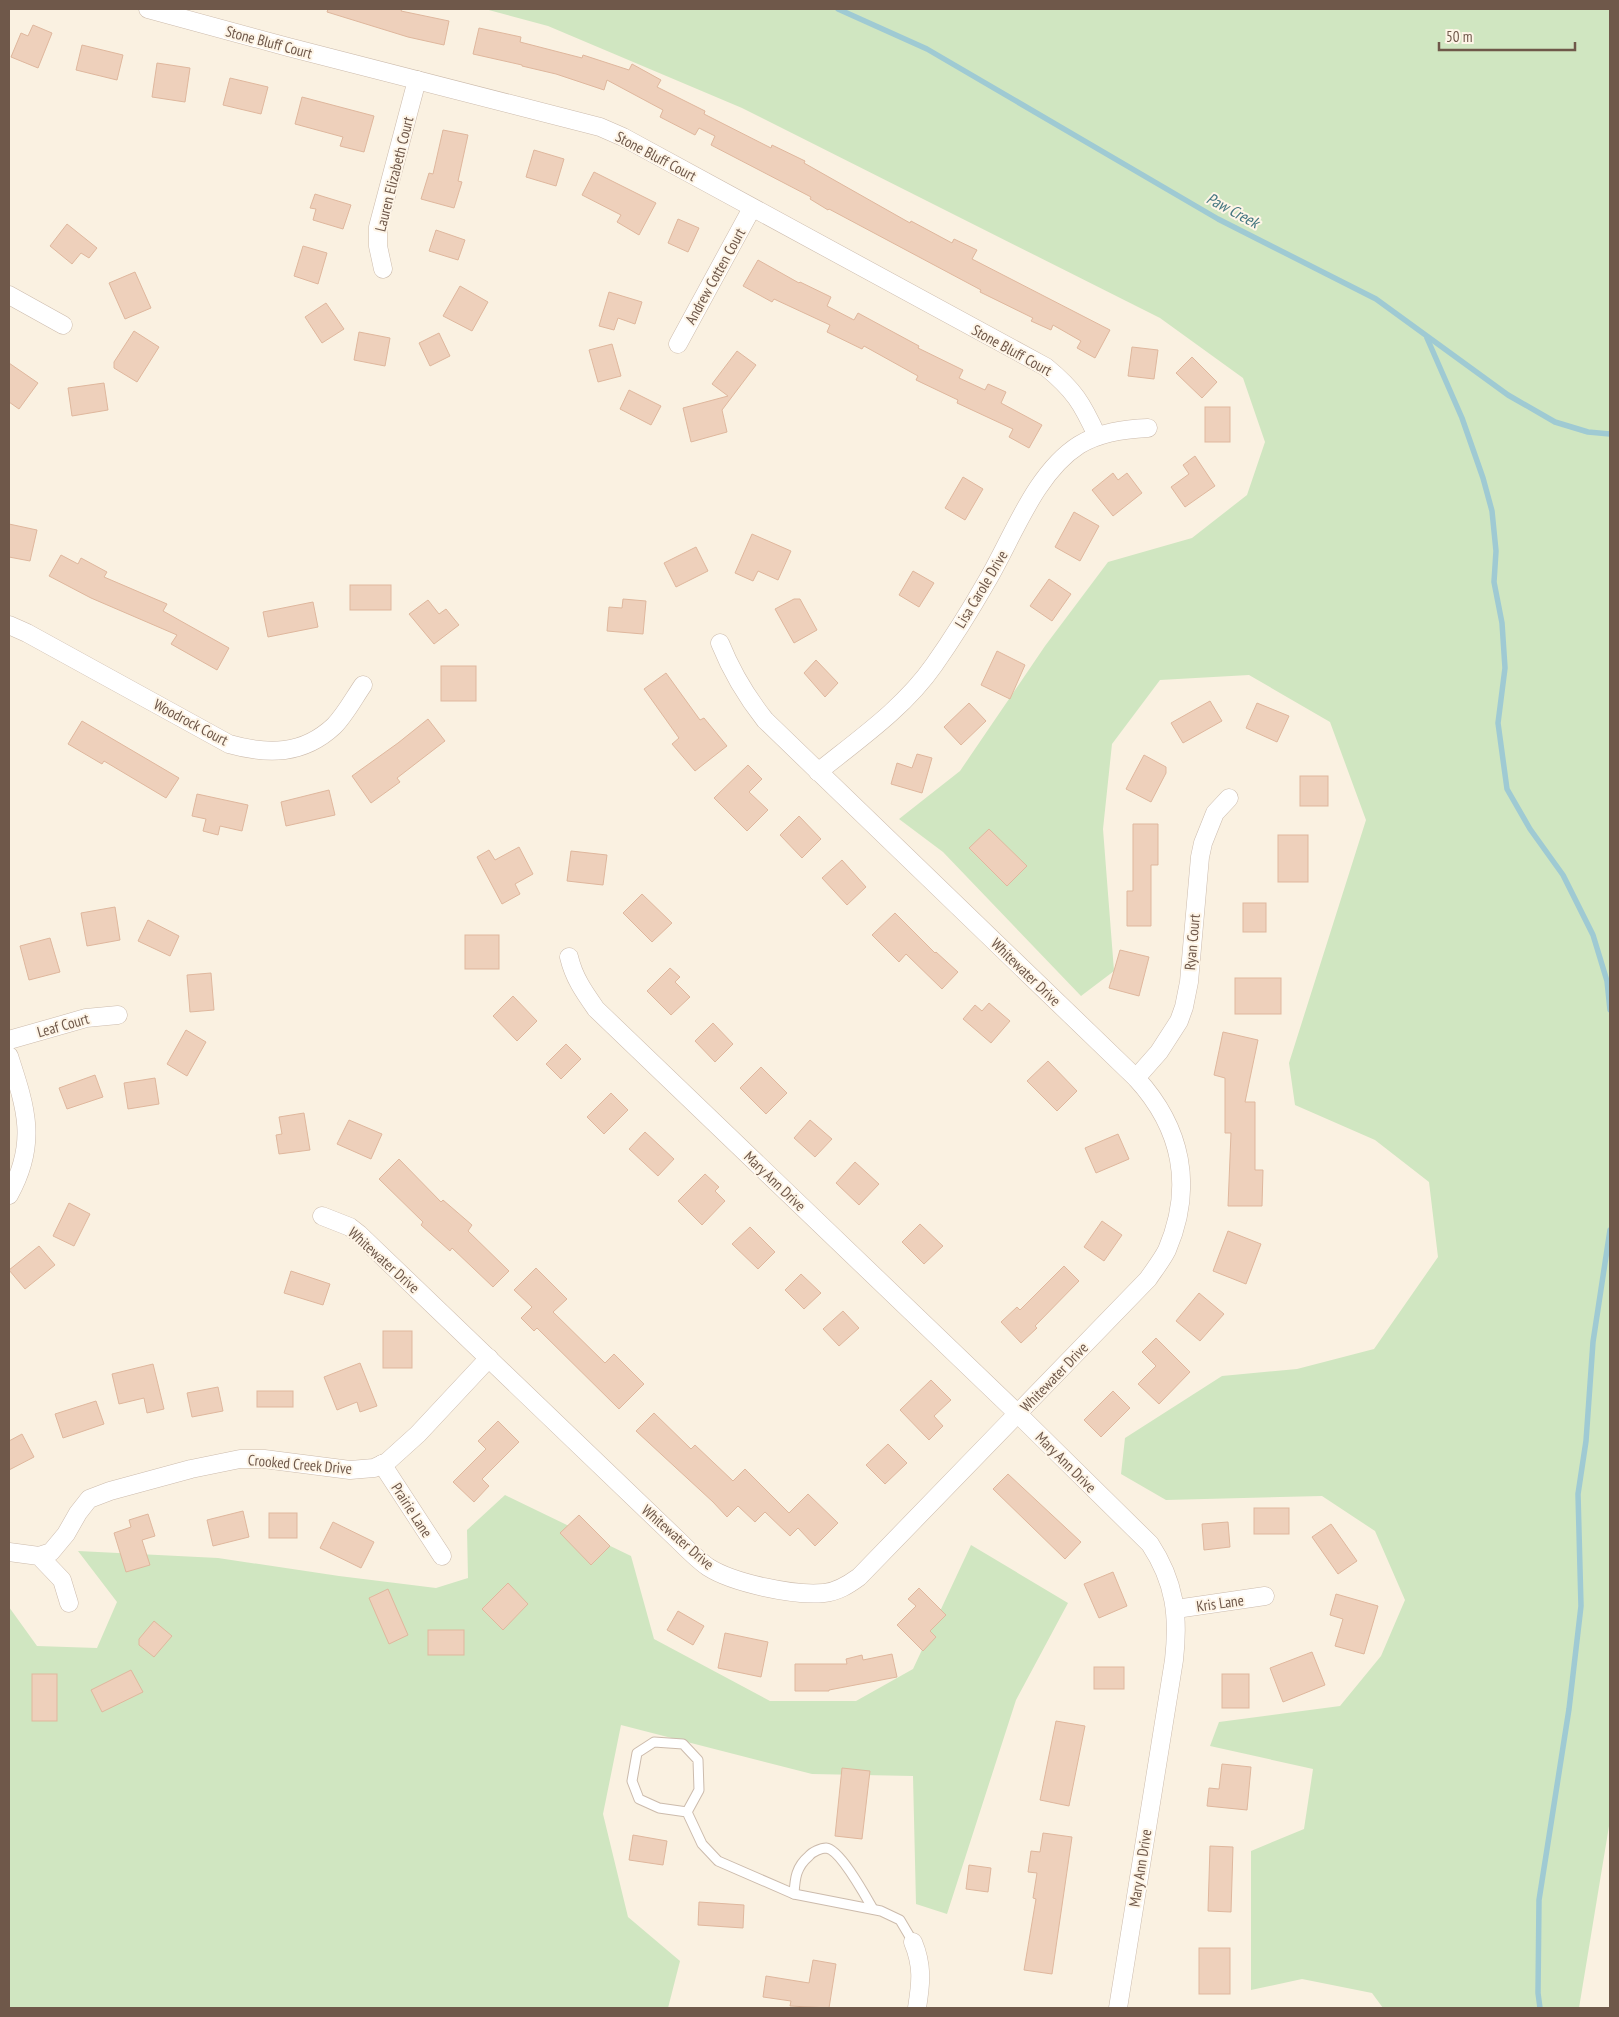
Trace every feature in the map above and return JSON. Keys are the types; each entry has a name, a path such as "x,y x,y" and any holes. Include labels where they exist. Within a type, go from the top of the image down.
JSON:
{"street":[{"name":"Stone Bluff Court","path":"148,9 600,127 622,137 1046,366 1065,382 1084,405 1097,436"},
{"name":"Lauren Elizabeth Court","path":"383,269 378,246 378,227 417,80"},
{"name":"Andrew Cotten Court","path":"678,344 752,208"},
{"path":"9,295 63,325"},
{"name":"Lisa Carole Drive","path":"818,772 885,720 934,665 987,582 1042,482 1057,462 1080,445 1097,436 1124,430 1148,428"},
{"name":"Woodrock Court","path":"9,625 27,633 229,744 250,750 272,752 287,750 316,740 335,725 363,685"},
{"name":"Whitewater Drive","path":"322,1216 350,1227 359,1234 708,1567 729,1578 794,1592 825,1593 845,1587 859,1578 1148,1279 1166,1252 1176,1226 1182,1194 1180,1162 1173,1135 1152,1095 765,720 745,694 720,643"},
{"name":"Ryan Court","path":"1136,1078 1159,1052 1179,1021 1184,1007 1189,982 1200,857 1203,843 1215,812 1229,798"},
{"name":"Mary Ann Drive","path":"569,957 579,986 596,1009 1018,1414 1150,1544 1168,1578 1176,1609 1177,1630 1174,1660 1118,2008"},
{"name":"Leaf Court","path":"9,1040 86,1018 118,1015"},
{"path":"9,1056 20,1091 28,1129 26,1154 9,1195"},
{"name":"Crooked Creek Drive","path":"39,1556 51,1552 78,1513 90,1500 110,1491 173,1474 240,1459 264,1458 350,1470 365,1470 382,1464 418,1434 489,1358"},
{"name":"Prairie Lane","path":"382,1464 442,1556"},
{"path":"9,1552 39,1556 62,1580 69,1603"},
{"name":"Kris Lane","path":"1176,1609 1265,1596"},
{"path":"913,1942 919,1956 921,1970 917,2008"}],"lane":[{"path":"654,1742 683,1744 698,1760 699,1790 686,1812 659,1808 639,1799 632,1781 637,1753 654,1742"},
{"path":"686,1812 702,1844 718,1862 794,1894 881,1910 900,1920 913,1942"},
{"path":"794,1894 795,1877 801,1863 811,1853 826,1848 832,1850 841,1860 862,1889 872,1909"}],"green space":[{"path":"485,9 1610,9 1610,1820 1579,2008 1383,2008 1372,1993 1302,1979 1251,1990 1251,1851 1304,1829 1313,1769 1210,1746 1219,1722 1340,1706 1381,1656 1405,1600 1375,1531 1322,1496 1166,1500 1121,1474 1125,1438 1222,1376 1297,1369 1374,1349 1438,1257 1429,1182 1375,1140 1295,1105 1289,1063 1366,820 1330,722 1249,675 1160,680 1112,744 1103,829 1114,971 1081,996 943,852 899,819 960,771 1045,646 1108,562 1192,538 1247,495 1265,442 1243,378 1160,318 742,108 548,26"},
{"path":"505,1495 631,1556 654,1639 770,1701 856,1701 913,1669 971,1545 1068,1603 1016,1700 947,1914 916,1904 913,1776 812,1774 621,1725 603,1814 628,1917 680,1961 668,2008 9,2008 9,1607 37,1646 97,1648 117,1602 78,1551 218,1558 436,1588 468,1578 467,1530"}],"building":[{"path":"328,9 402,9 401,11 449,21 444,45 408,37 327,12"},
{"path":"33,25 52,33 38,68 11,57 21,33 28,36"},
{"path":"479,28 521,37 520,42 582,58 583,55 629,70 632,64 661,80 657,87 705,111 704,114 771,148 772,145 805,161 804,163 910,223 911,221 952,243 954,239 977,250 972,259 1110,330 1095,358 1077,348 1081,341 1053,325 1051,330 1031,321 1033,318 980,292 981,290 828,210 810,199 811,197 711,145 715,136 699,128 695,135 660,117 663,110 607,80 604,90 556,74 473,54"},
{"path":"82,45 123,55 117,80 76,70"},
{"path":"157,63 190,68 185,102 152,97"},
{"path":"230,78 268,87 261,114 223,105"},
{"path":"302,97 374,116 364,152 340,146 343,137 295,124"},
{"path":"443,130 468,135 458,181 462,182 454,208 421,199 429,173 433,174"},
{"path":"534,150 564,159 556,186 526,177"},
{"path":"594,172 656,203 639,235 617,222 621,215 582,195"},
{"path":"315,194 351,205 343,229 313,220 316,209 310,208"},
{"path":"678,219 699,228 688,252 668,243"},
{"path":"67,224 97,248 89,258 81,253 72,264 50,246"},
{"path":"436,230 465,240 458,260 429,251"},
{"path":"303,246 327,253 318,284 294,276"},
{"path":"758,260 799,283 831,297 827,306 854,320 858,313 919,346 918,348 963,370 959,378 985,390 988,384 1006,392 1001,403 1042,425 1029,448 1009,437 1013,429 957,403 958,400 916,380 918,376 864,346 862,349 827,332 830,325 774,299 772,302 743,286"},
{"path":"135,272 151,308 125,319 109,283"},
{"path":"460,286 488,302 472,331 443,316"},
{"path":"609,292 642,302 635,324 618,318 614,330 599,326"},
{"path":"326,303 344,329 322,343 305,317"},
{"path":"134,331 159,347 137,382 114,368 114,362"},
{"path":"359,332 390,338 385,366 354,360"},
{"path":"439,333 450,356 430,366 419,343"},
{"path":"612,344 621,376 598,382 589,350"},
{"path":"1132,347 1158,350 1154,379 1128,376"},
{"path":"737,351 756,365 722,410 727,432 691,442 683,408 728,396 712,384"},
{"path":"1192,357 1217,382 1202,398 1176,373"},
{"path":"9,363 38,383 19,409 9,402"},
{"path":"104,383 108,410 72,416 68,388"},
{"path":"629,390 661,406 651,425 620,409"},
{"path":"1205,407 1230,407 1230,442 1205,442"},
{"path":"1195,456 1215,486 1185,507 1171,487 1189,474 1183,465"},
{"path":"1113,473 1118,480 1127,473 1142,493 1113,516 1092,490"},
{"path":"963,477 983,489 965,520 945,508"},
{"path":"1074,512 1099,526 1080,561 1055,547"},
{"path":"9,524 37,530 30,561 9,557"},
{"path":"752,534 791,551 778,580 758,571 753,581 735,573"},
{"path":"696,547 708,571 676,587 664,563"},
{"path":"61,555 78,564 81,558 107,572 104,577 167,604 163,611 229,648 217,670 171,644 177,635 91,598 49,576"},
{"path":"913,571 934,583 919,607 899,595"},
{"path":"1049,579 1071,594 1052,621 1030,606"},
{"path":"350,585 391,585 391,610 350,610"},
{"path":"623,599 646,601 643,634 607,631 609,607 622,608"},
{"path":"794,599 800,599 817,630 794,643 775,609"},
{"path":"428,600 439,614 446,609 459,625 434,644 409,614"},
{"path":"313,602 318,627 268,637 263,612"},
{"path":"997,651 1025,665 1010,699 981,685"},
{"path":"816,660 838,683 825,697 804,673"},
{"path":"441,666 476,666 476,701 441,701"},
{"path":"666,673 700,720 704,718 727,746 695,771 672,744 679,738 644,689"},
{"path":"1210,701 1222,721 1183,743 1171,723"},
{"path":"969,703 986,721 961,745 944,727"},
{"path":"1257,703 1289,716 1277,742 1246,728"},
{"path":"428,719 445,741 397,778 400,782 371,803 352,776"},
{"path":"82,721 179,778 166,798 104,761 102,764 68,744"},
{"path":"917,754 932,758 922,793 891,784 897,763 912,768"},
{"path":"1144,755 1166,767 1166,773 1151,802 1126,789"},
{"path":"748,765 762,779 749,792 768,810 747,831 714,798"},
{"path":"1300,776 1328,776 1328,806 1300,806"},
{"path":"329,790 335,815 286,826 281,802"},
{"path":"197,794 248,805 242,831 220,826 218,835 203,831 206,819 192,816"},
{"path":"799,816 821,839 802,858 780,835"},
{"path":"1133,824 1158,824 1158,865 1151,865 1151,926 1127,926 1127,891 1133,891"},
{"path":"989,829 1027,866 1007,886 969,848"},
{"path":"1278,835 1308,835 1308,882 1278,882"},
{"path":"519,847 533,874 515,884 520,894 502,904 477,857 489,850 495,860"},
{"path":"571,851 607,855 603,885 567,881"},
{"path":"842,860 866,887 847,905 822,878"},
{"path":"642,894 672,923 652,942 623,913"},
{"path":"1243,903 1266,903 1266,932 1243,932"},
{"path":"115,907 120,940 87,946 81,913"},
{"path":"895,913 935,953 958,972 942,989 906,954 899,962 872,935"},
{"path":"148,920 179,936 170,956 138,941"},
{"path":"465,935 499,935 499,969 465,969"},
{"path":"50,938 60,972 29,980 20,946"},
{"path":"1120,950 1149,957 1139,996 1109,988"},
{"path":"670,968 680,977 675,982 690,997 671,1015 647,991"},
{"path":"211,973 214,1010 190,1012 187,975"},
{"path":"1235,978 1281,978 1281,1014 1235,1014"},
{"path":"513,996 537,1021 517,1041 493,1016"},
{"path":"989,1003 1010,1021 991,1043 963,1019 975,1005 982,1011"},
{"path":"713,1023 733,1044 715,1062 695,1041"},
{"path":"186,1030 206,1042 187,1076 167,1064"},
{"path":"1223,1032 1258,1040 1245,1102 1255,1102 1255,1170 1263,1170 1262,1206 1228,1206 1231,1133 1225,1133 1225,1078 1214,1075"},
{"path":"566,1044 581,1059 561,1079 546,1064"},
{"path":"1048,1061 1077,1091 1057,1111 1027,1081"},
{"path":"761,1067 787,1093 766,1114 740,1088"},
{"path":"95,1075 103,1097 67,1109 59,1088"},
{"path":"155,1078 159,1104 128,1109 124,1083"},
{"path":"611,1093 628,1110 604,1134 587,1117"},
{"path":"304,1113 310,1150 279,1154 276,1135 282,1134 279,1117"},
{"path":"349,1120 382,1134 371,1159 337,1144"},
{"path":"810,1120 832,1139 815,1157 794,1138"},
{"path":"645,1132 674,1159 658,1176 629,1149"},
{"path":"1118,1134 1129,1159 1096,1173 1085,1148"},
{"path":"399,1159 441,1202 443,1200 472,1225 468,1231 509,1271 493,1287 452,1248 450,1251 421,1225 423,1222 379,1179"},
{"path":"855,1162 879,1184 859,1205 836,1183"},
{"path":"705,1174 719,1187 715,1191 725,1201 702,1225 678,1201"},
{"path":"69,1203 90,1214 74,1246 53,1236"},
{"path":"1102,1221 1122,1235 1104,1261 1084,1247"},
{"path":"920,1224 943,1246 924,1264 902,1242"},
{"path":"750,1227 775,1252 758,1269 732,1244"},
{"path":"1228,1231 1261,1244 1246,1284 1213,1271"},
{"path":"39,1246 55,1265 25,1289 9,1270"},
{"path":"1064,1266 1079,1281 1021,1343 1001,1322 1017,1307 1020,1310"},
{"path":"536,1268 567,1299 553,1312 605,1363 614,1354 644,1384 619,1409 537,1328 534,1331 521,1318 532,1307 514,1290"},
{"path":"291,1271 330,1284 323,1305 284,1293"},
{"path":"801,1274 821,1293 804,1309 785,1290"},
{"path":"1199,1293 1224,1314 1200,1341 1176,1321"},
{"path":"843,1311 859,1328 839,1346 823,1329"},
{"path":"383,1331 412,1331 412,1368 383,1368"},
{"path":"1156,1338 1190,1372 1159,1404 1138,1384 1156,1366 1142,1352"},
{"path":"360,1363 377,1406 360,1412 357,1402 337,1410 324,1377"},
{"path":"153,1364 164,1409 147,1413 144,1398 119,1404 112,1374"},
{"path":"931,1380 951,1400 934,1416 943,1426 929,1440 900,1410"},
{"path":"218,1387 223,1411 192,1417 187,1393"},
{"path":"257,1391 293,1391 293,1407 257,1407"},
{"path":"1113,1391 1130,1408 1101,1437 1084,1420"},
{"path":"96,1401 104,1424 63,1438 55,1414"},
{"path":"654,1413 691,1449 695,1445 733,1481 745,1469 789,1513 808,1494 838,1523 815,1546 798,1528 790,1536 765,1512 755,1522 738,1506 727,1517 636,1431"},
{"path":"498,1421 519,1442 482,1479 489,1486 474,1502 453,1482 486,1449 478,1441"},
{"path":"22,1434 34,1457 9,1470 9,1441"},
{"path":"888,1444 907,1463 885,1484 866,1465"},
{"path":"1008,1474 1081,1542 1065,1559 993,1489"},
{"path":"1254,1508 1289,1508 1289,1534 1254,1534"},
{"path":"243,1511 249,1537 213,1546 207,1520"},
{"path":"269,1513 297,1513 297,1538 269,1538"},
{"path":"148,1514 155,1536 142,1540 150,1565 126,1572 114,1533 131,1527 129,1520"},
{"path":"579,1515 610,1546 591,1565 560,1533"},
{"path":"333,1522 374,1542 361,1568 320,1548"},
{"path":"1228,1522 1230,1547 1204,1550 1202,1524"},
{"path":"1331,1524 1357,1561 1338,1574 1312,1537"},
{"path":"1113,1572 1127,1606 1099,1618 1084,1584"},
{"path":"508,1583 528,1604 503,1630 482,1609"},
{"path":"919,1588 946,1615 930,1631 936,1637 923,1651 897,1625 916,1606 908,1599"},
{"path":"388,1589 408,1635 389,1644 369,1598"},
{"path":"1336,1594 1378,1606 1364,1654 1335,1646 1343,1619 1330,1615"},
{"path":"678,1611 704,1626 693,1645 667,1630"},
{"path":"154,1621 172,1636 154,1657 139,1645 139,1639"},
{"path":"428,1630 464,1630 464,1655 428,1655"},
{"path":"725,1633 768,1642 761,1677 718,1668"},
{"path":"1312,1652 1325,1685 1283,1702 1270,1668"},
{"path":"892,1654 897,1677 829,1691 795,1691 795,1664 847,1664 846,1659 862,1655 863,1660"},
{"path":"1094,1667 1124,1667 1124,1689 1094,1689"},
{"path":"131,1670 143,1692 102,1712 91,1690"},
{"path":"32,1674 57,1674 57,1721 32,1721"},
{"path":"1222,1674 1249,1674 1249,1708 1222,1708"},
{"path":"1056,1721 1085,1726 1069,1806 1040,1800"},
{"path":"1222,1764 1251,1767 1247,1810 1207,1806 1209,1788 1219,1789"},
{"path":"842,1768 870,1771 862,1839 835,1836"},
{"path":"1043,1833 1072,1837 1052,1974 1024,1970 1036,1899 1033,1898 1037,1873 1028,1872 1031,1851 1040,1852"},
{"path":"633,1835 667,1841 663,1865 629,1860"},
{"path":"1210,1846 1233,1847 1231,1912 1208,1911"},
{"path":"969,1865 991,1868 988,1892 966,1889"},
{"path":"699,1902 744,1905 743,1928 698,1925"},
{"path":"1199,1948 1230,1948 1230,1994 1199,1994"},
{"path":"813,1960 836,1964 829,2008 790,2006 791,2001 763,1997 766,1976 809,1983"}],"waterway":[{"name":"Paw Creek","path":"838,9 927,49 1218,219 1376,299 1508,395 1555,422 1588,432 1610,434"},
{"path":"1427,338 1462,418 1483,478 1492,511 1496,551 1494,582 1502,623 1505,668 1498,723 1507,789 1530,829 1563,875 1593,935 1607,981 1610,1010"},
{"path":"1540,2008 1538,1993 1539,1900 1569,1709 1581,1606 1578,1494 1586,1441 1593,1342 1610,1230"}]}
